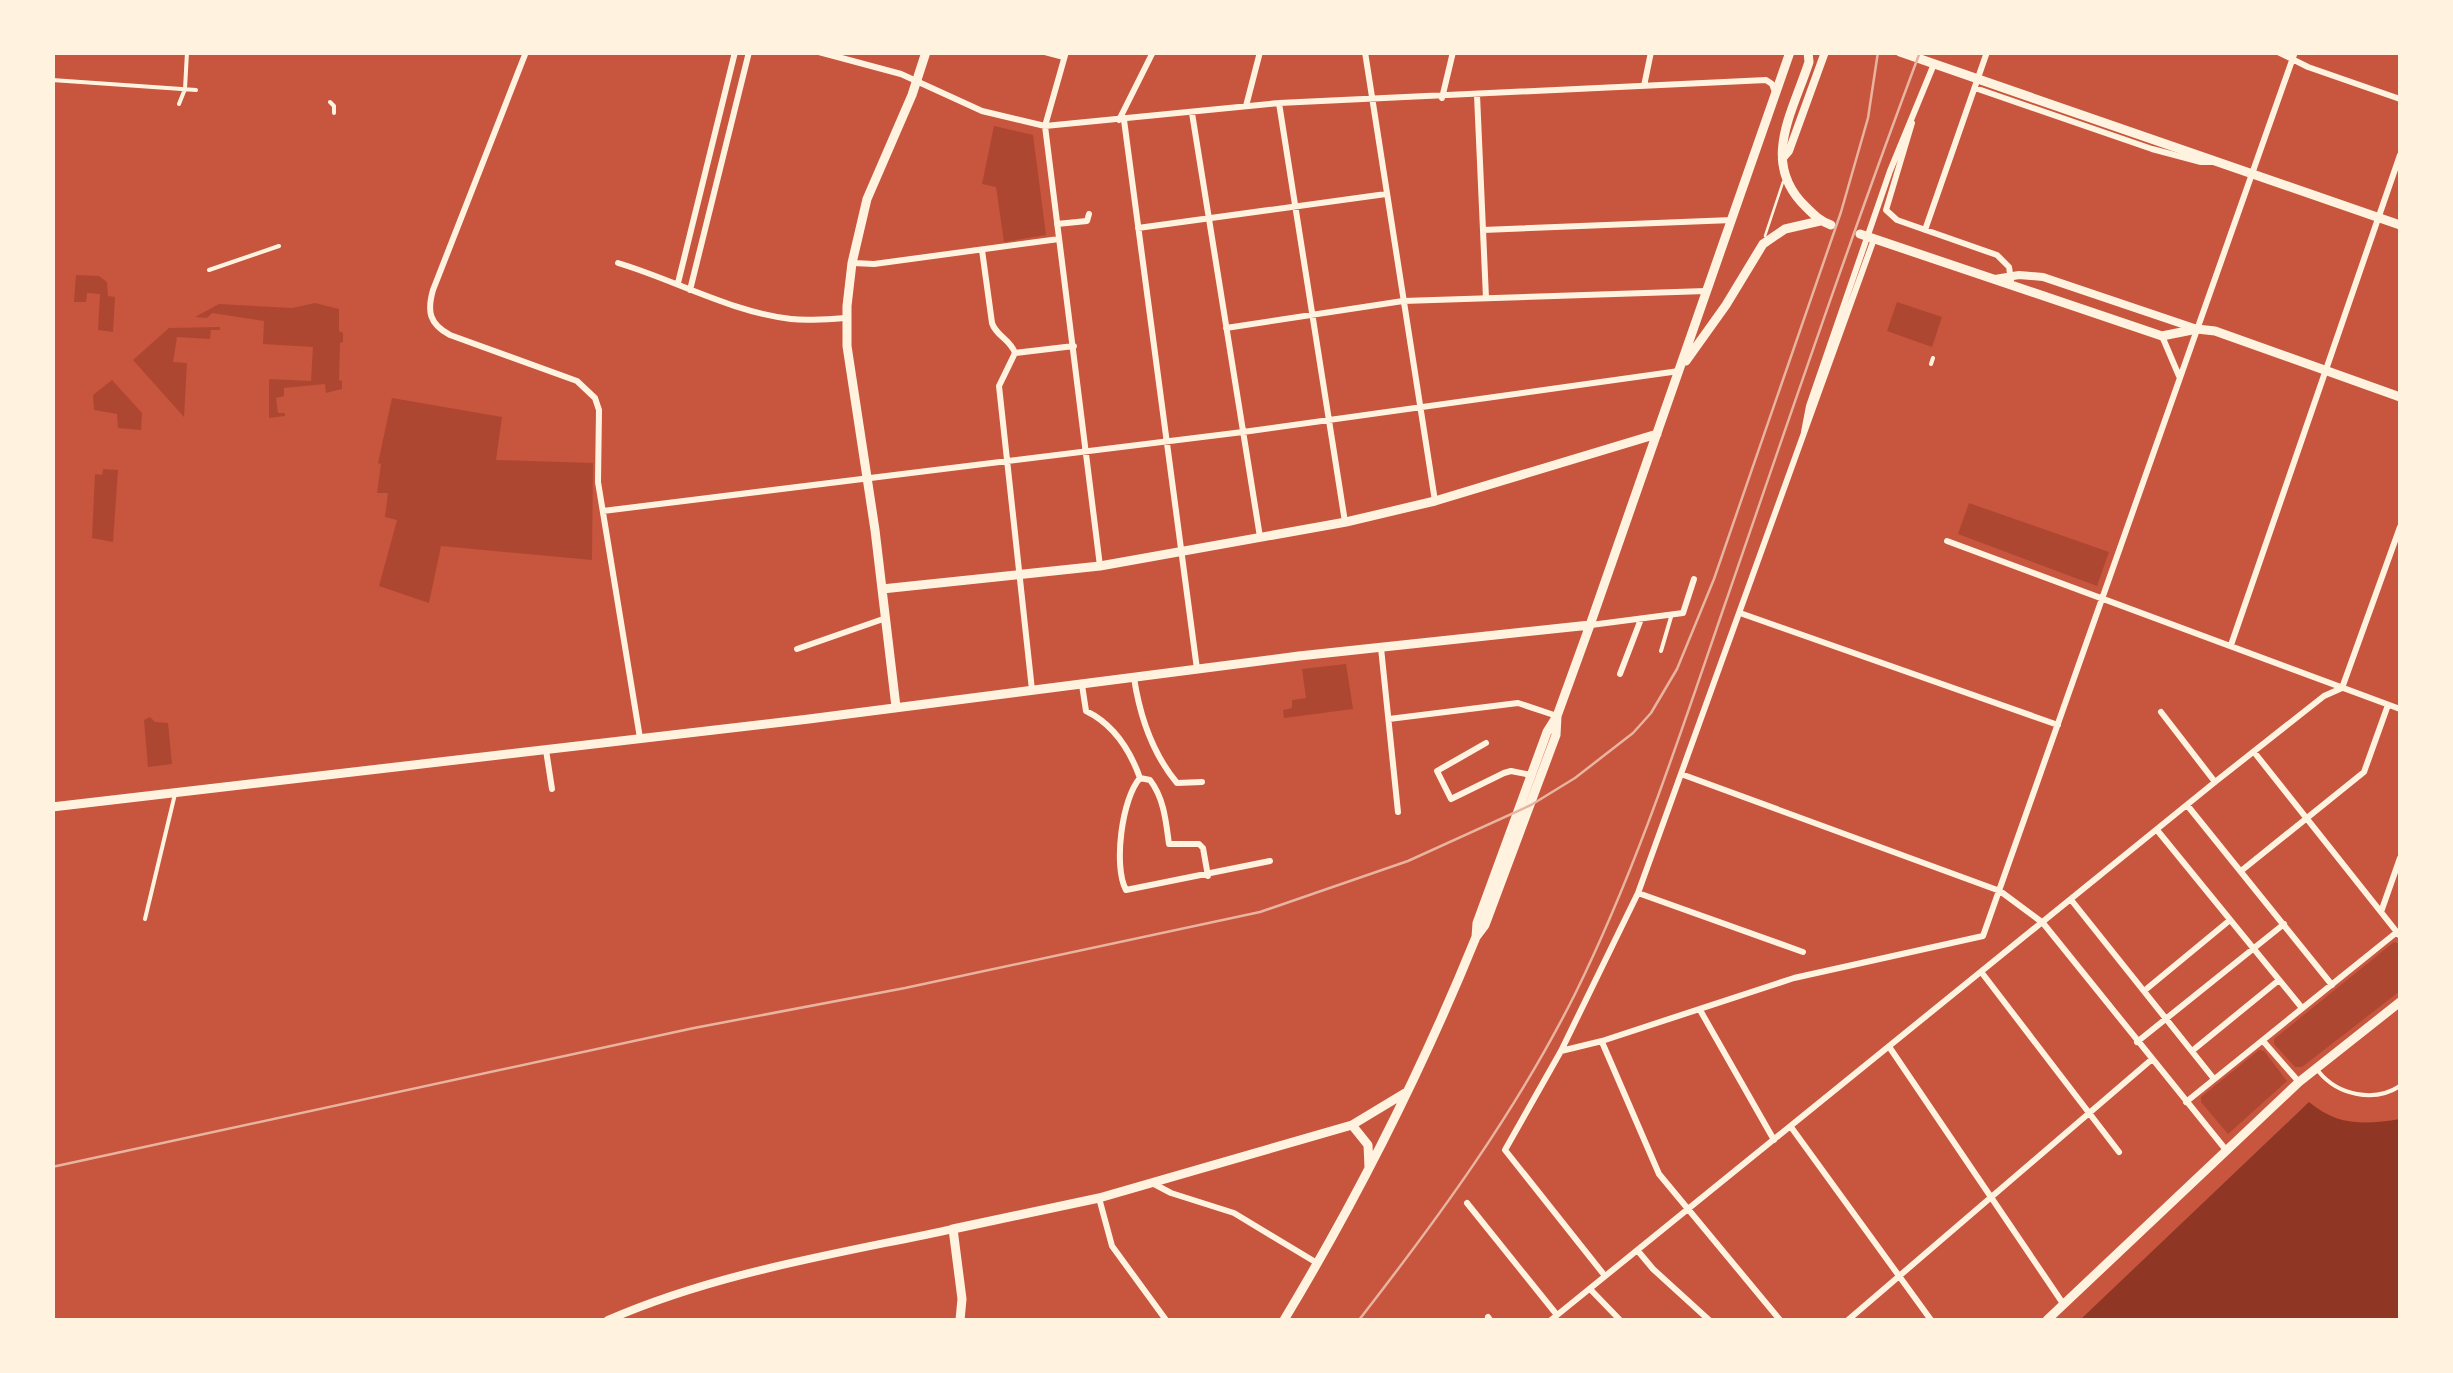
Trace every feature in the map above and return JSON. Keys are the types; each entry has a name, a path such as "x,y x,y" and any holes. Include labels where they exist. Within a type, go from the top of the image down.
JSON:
{"main road":[{"path":"896,706 846,318 852,263 867,199 912,95 926,52"},
{"path":"1284,1320 1388,1134 1513,856 1556,735 1557,716 1790,52"},
{"path":"1808,52 1809,62 1782,142 1782,159 1784,180 1820,221"},
{"path":"1900,52 2400,225"},
{"path":"1679,371 1763,244 1784,228 1820,221 1832,224"},
{"path":"1860,234 2162,336 2197,328 2215,331 2400,397"},
{"path":"882,589 1100,566 1346,522 1435,501 1657,434"},
{"path":"52,807 1590,625"},
{"path":"1476,938 1477,923 1550,724 1557,716"},
{"path":"2047,1320 2299,1082 2400,1002"},
{"path":"960,1320 962,1300 953,1228 1100,1198 1356,1128 1410,1089"},
{"path":"1365,1118 1388,1134"},
{"path":"1356,1128 1380,1136 1388,1134"},
{"path":"1356,1128 1368,1145 1369,1172"}],"street":[{"path":"178,104 185,89 187,52"},
{"path":"526,52 433,290 429,310 438,328 450,336 577,381 586,387 599,410 598,482 640,739"},
{"path":"678,283 735,52"},
{"path":"690,290 749,52"},
{"path":"819,52 914,80 982,111 1046,126 1246,106 1766,80 1772,84 1775,98"},
{"path":"1045,52 1065,55 1046,126 1100,566"},
{"path":"1153,52 1121,120 1198,670"},
{"path":"1246,106 1260,52"},
{"path":"1365,52 1435,501"},
{"path":"1442,98 1454,52"},
{"path":"1644,86 1651,52"},
{"path":"1926,230 1987,52"},
{"path":"2278,52 2400,99"},
{"path":"1782,159 1789,151 1825,53"},
{"path":"1560,1051 1602,1042 1794,978 1958,943 1984,933 2294,56"},
{"path":"1804,435 1809,406 1890,170 1933,64 1978,79"},
{"path":"52,80 196,90"},
{"path":"727,82 741,85"},
{"path":"1975,88 2152,149 2201,162 2218,161"},
{"path":"1477,95 1486,298"},
{"path":"330,102 334,113"},
{"path":"1279,104 1346,522"},
{"path":"1192,112 1260,538"},
{"path":"1913,117 1886,210 1897,220 1997,255 2009,267 2011,282 2043,277 2197,328"},
{"path":"2231,645 2400,155"},
{"path":"1138,228 1386,194"},
{"path":"1057,224 1087,221 1089,214"},
{"path":"1483,230 1732,220"},
{"path":"852,263 874,264 1059,239"},
{"path":"1605,1276 1504,1150 1560,1051 1638,893 1874,239"},
{"path":"208,270 279,246"},
{"path":"982,250 992,323 1012,344 1015,353 999,386 1032,690"},
{"path":"618,262 690,290 785,318 846,318"},
{"path":"2036,295 2030,287 2032,281 2043,277"},
{"path":"1226,328 1403,300 1707,290"},
{"path":"2162,336 2179,378"},
{"path":"1015,353 1074,346"},
{"path":"603,511 1330,421 1679,371"},
{"path":"1467,1203 1554,1318 2187,805 2324,696 2342,688 2400,527"},
{"path":"1947,541 2400,709"},
{"path":"1590,625 1683,613 1694,582"},
{"path":"1740,613 2058,725"},
{"path":"1661,650 1671,615"},
{"path":"797,650 886,618"},
{"path":"1620,674 1641,618"},
{"path":"1381,648 1398,812"},
{"path":"1134,678 1142,717 1163,766 1177,783 1202,782"},
{"path":"1082,685 1086,711 1107,722 1134,760 1140,778"},
{"path":"1390,718 1518,702 1557,716"},
{"path":"2241,871 2364,772 2388,704"},
{"path":"2160,712 2216,782"},
{"path":"1486,743 1437,771 1451,799 1504,773 1532,775"},
{"path":"546,750 552,788"},
{"path":"2186,1102 2399,934 2254,752"},
{"path":"1681,774 2000,891 2043,923 2226,1150"},
{"path":"1140,778 1132,788 1120,852 1123,886 1131,892 1270,862"},
{"path":"1140,778 1150,780 1157,790 1169,844 1198,844 1203,848 1208,876"},
{"path":"145,919 176,794"},
{"path":"2187,805 2332,984"},
{"path":"2158,830 2302,1008"},
{"path":"2381,912 2400,863"},
{"path":"1638,893 1803,952"},
{"path":"2072,901 2214,1079"},
{"path":"2144,991 2230,920"},
{"path":"2137,1042 2284,924"},
{"path":"1982,973 2120,1152"},
{"path":"2192,1051 2279,980"},
{"path":"1700,1010 1774,1140"},
{"path":"2263,1041 2299,1082"},
{"path":"1602,1042 1659,1174 1780,1320"},
{"path":"1890,1048 2064,1305"},
{"path":"1848,1320 2151,1060"},
{"path":"2316,1068 2328,1083 2360,1095 2376,1096 2400,1086"},
{"path":"1791,1126 1931,1320"},
{"path":"1154,1184 1234,1213 1318,1264"},
{"path":"1100,1198 1112,1246 1166,1320"},
{"path":"608,1320 740,1274 953,1228"},
{"path":"1638,1250 1709,1320"},
{"path":"1590,1289 1620,1320"}],"lane":[{"path":"1763,244 1784,180"}],"shaded area":[{"path":"994,126 1033,135 1046,235 1004,242 996,187 982,184"},
{"path":"76,275 99,276 107,282 108,296 115,297 113,332 98,330 100,294 87,293 86,302 74,302"},
{"path":"1897,302 1942,317 1932,347 1887,331"},
{"path":"315,303 339,309 339,331 343,333 339,380 342,389 326,393 325,384 284,388 284,396 276,398 278,413 285,416 269,418 269,379 311,381 313,347 263,344 264,321 212,313 207,318 195,317 219,304 292,308"},
{"path":"220,327 211,330 210,339 177,337 173,362 187,363 184,417 133,360 169,328"},
{"path":"112,380 142,413 141,430 118,428 117,414 94,410 93,395"},
{"path":"392,398 502,417 496,460 593,463 592,560 441,546 429,603 379,586 397,520 385,517 388,493 377,493 381,464 378,463"},
{"path":"103,469 118,470 113,542 92,538 95,474 102,475"},
{"path":"1969,503 2109,552 2097,586 1958,534"},
{"path":"1346,664 1353,709 1284,718 1283,710 1292,708 1292,700 1306,698 1302,669"},
{"path":"150,717 155,722 168,723 172,764 148,767 144,720"},
{"path":"2394,942 2400,944 2400,991 2302,1067 2295,1067 2274,1039"},
{"path":"2259,1050 2264,1051 2287,1081 2228,1134 2201,1097"},
{"path":"2309,1102 2341,1120 2400,1119 2400,1320 2080,1320"}],"railway":[{"path":"52,1167 694,1028 905,988 1260,912 1408,861 1531,805 1575,778 1633,733 1651,713 1677,669 1714,579 1841,212 1868,118 1878,52"},
{"path":"1359,1320 1502,1122 1552,1038 1597,947 1673,754 1920,52"}]}
